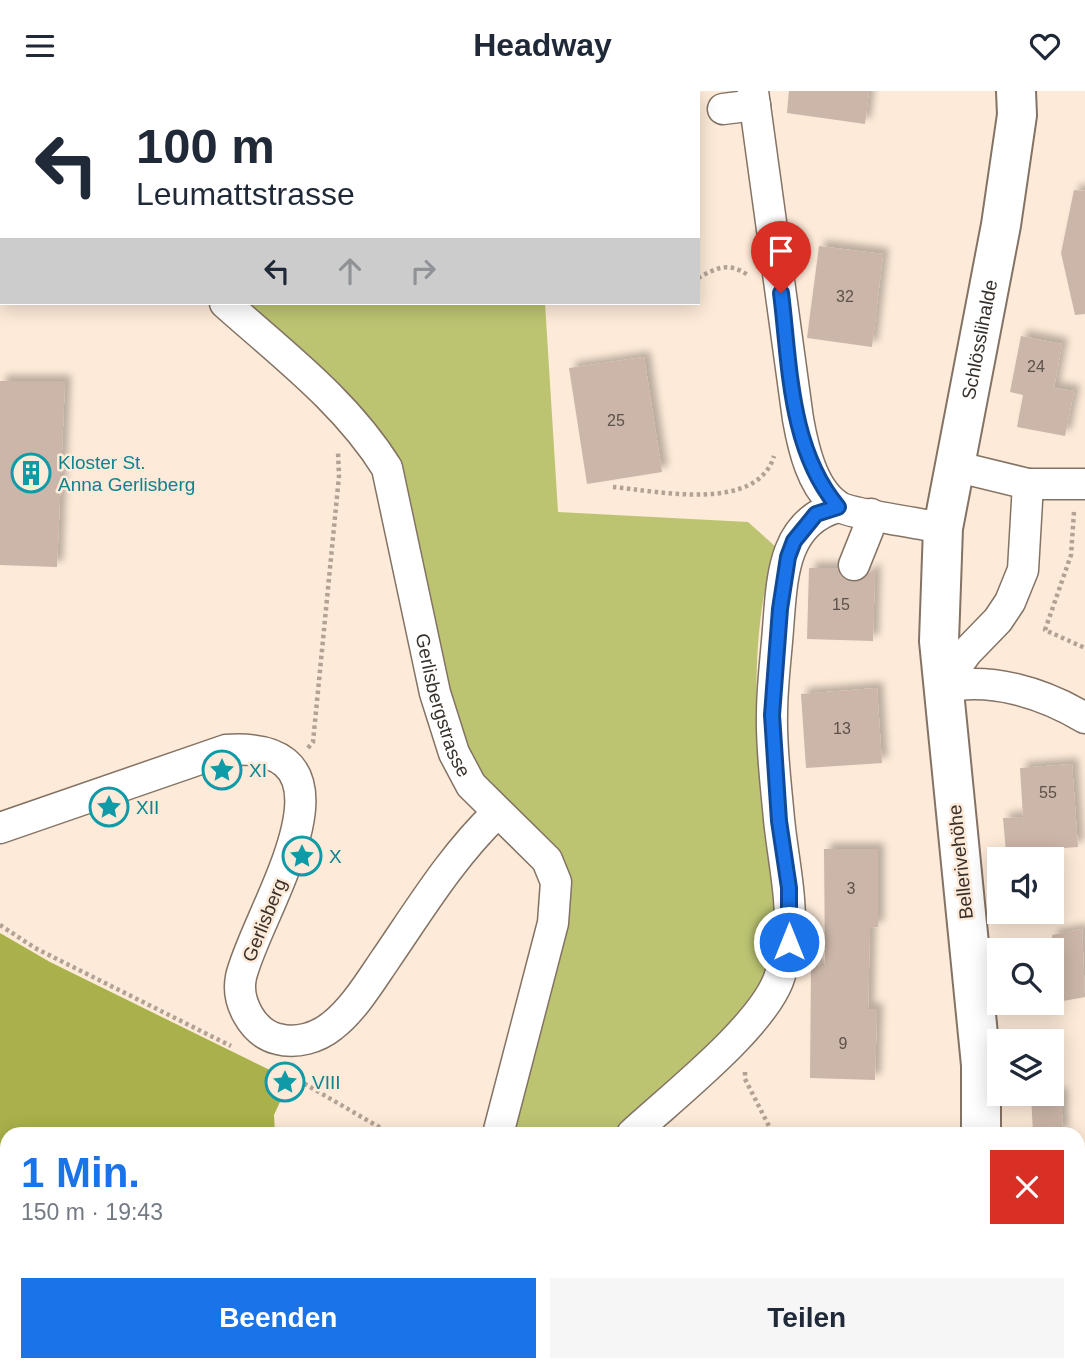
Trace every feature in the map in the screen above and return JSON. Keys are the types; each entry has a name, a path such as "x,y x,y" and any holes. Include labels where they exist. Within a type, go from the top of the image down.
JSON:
{"main road":[{"name":"Schlösslihalde","path":"941,590 943,527 1001,225 1017,115 1016,91"},
{"name":"Bellerivehöhe","path":"941,590 941,688 981,1065 981,1127"}],"street":[{"path":"723,109 754,98 781,293 782,392 819,485 838,507"},
{"name":"Gerlisbergstrasse","path":"227,305 339,406 370,441 387,468 435,693 454,753 471,785 497,813 524,834 547,860 556,882 553,923 500,1127"},
{"path":"954,466 1028,484 1079,485"},
{"path":"941,688 967,652 1010,602 1023,570 1028,484"},
{"path":"639,1127 758,1012 777,983 789,942 789,888 779,821 772,715 780,609 788,557 794,541 816,514 838,507 943,527"},
{"path":"854,565 869,530 871,514"},
{"path":"941,688 962,683 1019,689 1085,718"},
{"path":"0,828 226,750 248,749 269,754 283,763"},
{"name":"Gerlisberg","path":"283,763 295,778 301,796 301,811 287,864 241,977 240,1000 251,1020 274,1039 294,1042 333,1025 366,986 468,841 497,813"}],"path":[{"path":"700,277 725,265 734,266 756,280 761,293 781,293"},
{"path":"283,763 303,752 313,742 339,476 338,452 333,443"},
{"path":"613,487 723,493 756,482 772,464 775,454"},
{"path":"1079,485 1071,555 1045,630 1085,648"},
{"path":"0,925 35,949 243,1051"},
{"path":"727,1045 745,1062 745,1079 769,1127"},
{"path":"278,1068 379,1127"}],"green space":[{"path":"243,305 545,305 558,512 748,522 777,548 762,609 757,677 761,780 777,894 777,936 773,957 766,977 739,1016 698,1059 625,1127 514,1127 567,904 520,821 476,767 460,734 406,487"},
{"path":"0,933 50,962 290,1080 274,1115 275,1127 0,1127"}],"building":[{"path":"789,91 869,91 865,124 787,113"},
{"path":"1074,190 1085,191 1085,314 1075,315 1061,253"},
{"path":"819,246 883,254 872,347 807,338"},
{"path":"1021,336 1062,344 1054,388 1074,391 1065,436 1017,427 1023,395 1010,392"},
{"path":"644,357 662,472 587,484 569,368"},
{"name":"Kloster St. Anna Gerlisberg","path":"0,381 65,381 57,567 0,565"},
{"path":"809,568 837,568 847,581 856,582 875,569 873,641 807,639"},
{"path":"877,688 882,763 806,768 801,694"},
{"path":"1072,764 1078,847 1006,847 1003,818 1023,817 1020,768"},
{"path":"824,849 878,849 878,927 870,928 868,1009 877,1009 875,1080 810,1078 811,966 825,966"},
{"path":"1082,929 1085,997 1064,1001 1064,938 1052,938 1052,935"},
{"path":"1032,1106 1062,1106 1063,1127 1033,1127"}],"place":[{"name":"Kloster St. Anna Gerlisberg","path":"31,473"},
{"name":"XI","path":"222,770"},
{"name":"XII","path":"109,807"},
{"name":"X","path":"302,856"},
{"name":"VIII","path":"285,1082"}],"route":[{"path":"781,293 803,443 819,485 838,507 816,514 794,541 788,557 780,609 772,715 779,821 789,888 789,942"}]}
